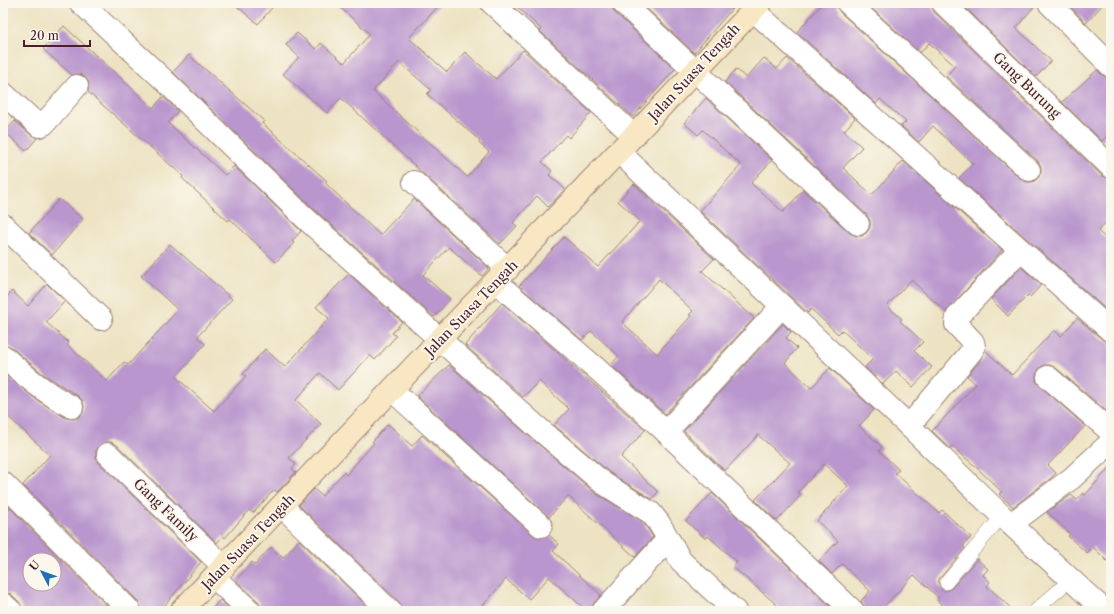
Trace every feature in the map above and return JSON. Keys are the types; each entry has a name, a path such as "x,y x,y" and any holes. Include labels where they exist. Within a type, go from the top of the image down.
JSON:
{"street":[{"path":"81,3 165,81 304,217 537,427 603,483 651,513 659,523 681,562 735,611"},
{"path":"492,3 634,136"},
{"path":"623,3 858,224"},
{"path":"848,3 1029,170"},
{"name":"Gang Burung","path":"943,3 1111,167"},
{"path":"1049,3 1111,66"},
{"path":"757,6 1020,250 1111,331"},
{"name":"Jalan Suasa Tengah","path":"182,611 757,6"},
{"path":"3,93 39,126 44,124 77,86"},
{"path":"619,152 910,426 1006,520 1071,579 1107,607"},
{"path":"414,182 502,276 597,369 666,432 853,611"},
{"path":"3,225 101,319"},
{"path":"910,426 971,352 974,346 956,324 957,317 1020,250"},
{"path":"666,432 782,306"},
{"path":"3,356 34,384 51,396 72,407"},
{"path":"1048,377 1111,432"},
{"path":"393,390 541,526"},
{"path":"1006,520 1072,478 1111,442"},
{"name":"Gang Family","path":"108,454 219,572 250,611"},
{"path":"3,483 130,611"},
{"path":"282,506 390,611"},
{"path":"603,611 668,539"},
{"path":"3,604 11,611"}],"lane":[{"path":"946,583 1006,520"},
{"path":"1035,611 1071,579"}],"building":[{"path":"233,3 276,3 258,24"},
{"path":"335,3 441,3 409,38 447,72 465,52 496,79 523,50 591,113 569,138 566,135 542,162 552,171 549,175 565,189 548,207 537,196 513,223 517,226 500,244 341,98 327,113 283,74 299,57 286,45 297,33 316,49 321,43 344,63 370,34","holes":["399,62 431,90 427,94 480,141 479,143 489,152 467,177 373,91"]},
{"path":"513,3 611,3 614,12 675,69 633,117 540,31 542,30"},
{"path":"641,3 737,3 694,53"},
{"path":"823,3 836,3 840,12 1021,179 1027,182 1033,182 1038,178 1041,172 1041,166 1038,161 946,76 955,66 929,43 920,53 866,3 931,3 934,12 1102,176 1111,179 1111,217 1098,231 1111,243 1111,314 959,178 973,164 933,126 919,142 901,126 906,122 880,99 876,104 797,32"},
{"path":"961,3 1037,3 1016,28 1051,61 1036,77"},
{"path":"1067,3 1104,3 1086,23"},
{"path":"64,26 153,108 163,97 178,111 168,123 225,175 234,166 301,231 292,241 294,243 276,262 230,219 228,221 182,178 183,176 88,92 89,82 85,77 79,74 72,75 43,49"},
{"path":"189,55 264,121 262,123 327,181 325,183 380,235 414,199 489,268 482,276 449,247 423,275 450,299 434,317 313,208 173,72"},
{"path":"764,58 777,69 787,58 855,118 844,131 862,147 843,168 872,195 903,161 1002,250 946,312 911,280 887,306 902,319 900,321 923,342 914,351 932,367 913,387 896,371 883,384 865,367 873,359 842,330 838,334 811,309 808,313 700,211 741,165 703,130 698,135 684,123 706,98 772,160 751,183 783,212 803,190 850,233 856,236 862,236 870,227 870,221 867,215 725,82 736,69 746,78"},
{"path":"1097,70 1102,75 1111,78 1111,132 1102,141 1062,102"},
{"path":"15,121 31,135 37,138 26,151 5,132"},
{"path":"634,184 714,259 702,271 754,318 665,414 611,365 619,356 591,331 582,340 519,286 564,237 598,267 640,221 618,201","holes":["659,279 693,311 689,315 691,316 657,354 622,322"]},
{"path":"59,199 83,219 52,255 29,233"},
{"path":"170,244 232,299 197,337 205,344 176,377 214,411 246,376 243,374 265,349 285,367 329,318 316,307 349,274 402,322 392,333 396,336 375,360 370,355 338,390 320,373 296,400 321,424 289,458 296,464 292,469 296,472 277,492 274,490 253,513 249,510 225,538 223,536 217,543 117,445 111,442 105,442 99,446 96,451 96,457 99,463 201,562 160,611 142,611 139,602 23,485 50,455 3,412 3,373 37,400 66,418 73,419 79,417 83,413 84,406 82,400 78,396 43,374 11,347 3,344 3,302 12,291 28,306 47,284 65,301 46,322 69,343 67,345 107,381 124,362 128,365 178,310 141,276"},
{"path":"1021,267 1041,285 1030,297 1028,295 1008,316 991,299"},
{"path":"502,303 645,430 621,457 658,492 652,499 610,473 554,425 569,409 539,381 523,397 465,345"},
{"path":"1077,318 1103,340 1111,343 1111,415 1056,368 1050,365 1044,365 1039,369 1036,375 1036,381 1040,386 1085,426 1048,465 1056,473 1013,507 999,494 1002,492 976,467 952,446 950,448 932,431 976,384 967,376 982,359 985,350 1012,375 1054,330 1061,336"},
{"path":"783,324 791,332 786,338 797,348 785,363 811,388 830,368 874,410 859,426 882,447 879,451 899,470 895,473 939,513 942,510 971,537 963,546 965,548 940,578 938,582 941,589 945,591 952,588 977,559 988,569 983,575 990,582 987,586 1014,611 948,611 937,600 939,598 914,575 880,611 865,611 861,601 870,591 842,564 832,574 819,561 838,541 817,521 848,486 824,464 798,492 801,495 777,521 755,500 790,463 758,435 725,471 684,431"},
{"path":"449,365 595,493 643,522 653,537 635,557 568,496 549,517 417,396"},
{"path":"388,424 412,446 422,435 533,535 539,538 549,535 559,544 553,551 601,595 594,603 591,611 587,611 549,577 529,599 506,579 478,611 402,611 399,602 299,505 314,489 322,496 344,472 346,475 374,443 372,442"},
{"path":"1111,466 1111,565 1093,547 1087,553 1068,536 1070,534 1047,512 1071,495 1077,500 1083,493 1085,495"},
{"path":"712,493 835,611 784,611 733,567 737,562 708,536 706,539 686,521"},
{"path":"6,504 54,552 22,552 22,592 62,592 62,561 112,611 23,611 19,602 11,594 3,592 3,507"},
{"path":"299,540 372,611 262,611 259,602 236,580 252,562 255,565 271,547 283,558"},
{"path":"220,600 232,611 210,611"}]}
